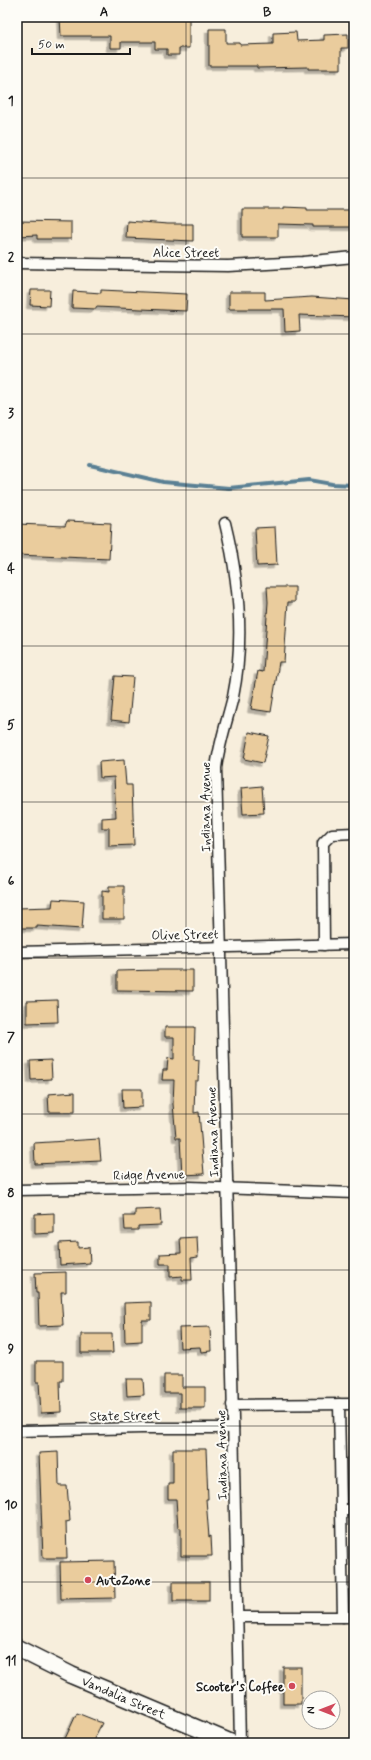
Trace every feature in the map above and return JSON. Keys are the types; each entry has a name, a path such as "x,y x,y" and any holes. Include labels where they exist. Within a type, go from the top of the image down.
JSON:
{"main road":[{"name":"Vandalia Street","path":"17,1648 71,1675 232,1743"}],"street":[{"name":"Alice Street","path":"17,263 228,266 354,257"},
{"name":"Indiana Avenue","path":"225,523 234,562 240,622 238,659 233,696 219,746 216,768 240,1743"},
{"path":"324,945 323,843 332,834 354,833"},
{"name":"Olive Street","path":"17,952 354,944"},
{"name":"Ridge Avenue","path":"17,1190 190,1187 354,1193"},
{"path":"339,1404 343,1616"},
{"path":"232,1405 354,1404"},
{"name":"State Street","path":"17,1431 142,1428 233,1428"},
{"path":"341,1510 354,1510"},
{"path":"237,1617 354,1616"}],"building":[{"path":"60,17 189,17 189,48 179,48 179,55 167,55 167,49 155,49 155,42 121,42 121,48 110,48 110,36 61,36"},
{"path":"209,29 226,29 226,43 240,43 240,45 273,44 273,33 296,32 297,41 324,40 324,35 348,34 348,48 341,48 341,69 308,69 308,67 257,68 257,66 209,66"},
{"path":"283,207 307,208 307,210 354,210 354,227 313,227 313,225 278,224 278,237 242,237 242,209 283,209"},
{"path":"17,221 71,222 71,239 37,239 37,235 17,236"},
{"path":"127,221 193,224 193,241 126,238"},
{"path":"31,290 50,290 49,306 30,305"},
{"path":"101,290 187,294 186,311 96,307 96,309 72,308 73,291 101,293"},
{"path":"229,292 265,292 265,300 312,297 354,300 354,317 299,315 300,331 285,332 284,309 229,309"},
{"path":"67,521 111,523 109,559 17,555 17,524 65,526"},
{"path":"275,527 277,565 257,566 255,528"},
{"path":"267,587 295,587 295,602 288,602 284,662 279,662 271,712 251,709 258,671 263,672 268,602"},
{"path":"115,676 133,677 129,722 111,720"},
{"path":"249,732 269,736 263,763 244,759"},
{"path":"124,760 126,785 132,785 134,845 109,846 109,828 102,828 102,818 116,817 114,777 100,778 99,762"},
{"path":"262,786 264,813 243,814 241,788"},
{"path":"109,886 124,886 124,919 102,919 102,891 109,892"},
{"path":"53,899 84,901 82,929 37,926 37,928 19,928 18,908 52,907"},
{"path":"193,970 193,991 117,990 117,971"},
{"path":"57,1000 58,1022 27,1023 27,1001"},
{"path":"165,1027 195,1027 194,1059 199,1060 198,1081 195,1081 194,1113 199,1112 204,1174 182,1175 180,1138 176,1138 173,1104 174,1080 162,1080 163,1070 167,1070 168,1058 174,1059 174,1037 165,1037"},
{"path":"51,1060 52,1079 31,1080 30,1061"},
{"path":"122,1089 142,1089 142,1107 123,1108"},
{"path":"75,1092 75,1112 49,1112 48,1094"},
{"path":"99,1139 101,1161 35,1164 34,1143"},
{"path":"160,1209 161,1225 138,1226 138,1230 125,1230 124,1216 135,1216 135,1210"},
{"path":"54,1213 54,1233 35,1234 35,1214"},
{"path":"197,1237 198,1257 191,1258 192,1280 182,1280 182,1276 170,1277 170,1264 160,1264 160,1254 181,1253 180,1238"},
{"path":"78,1242 78,1248 89,1247 90,1263 60,1265 59,1243"},
{"path":"66,1272 66,1292 61,1292 63,1325 39,1326 38,1293 36,1293 35,1273"},
{"path":"151,1302 151,1320 142,1320 142,1341 125,1342 124,1303"},
{"path":"210,1327 211,1351 201,1352 200,1347 180,1348 179,1328"},
{"path":"81,1334 112,1334 113,1353 81,1353"},
{"path":"36,1361 63,1361 63,1381 60,1381 61,1412 41,1413 39,1382 36,1382"},
{"path":"164,1375 182,1375 182,1387 205,1387 205,1408 180,1408 180,1393 164,1393"},
{"path":"126,1379 143,1379 144,1395 127,1396"},
{"path":"173,1449 206,1449 208,1499 206,1499 212,1556 181,1556 181,1528 178,1528 176,1499 168,1499 168,1484 173,1484"},
{"path":"58,1452 59,1486 67,1486 70,1521 66,1522 67,1558 43,1558 39,1453"},
{"name":"AutoZone","path":"114,1561 115,1598 61,1599 60,1562"},
{"path":"173,1582 209,1582 209,1601 173,1601"},
{"name":"Scooter's Coffee","path":"283,1667 301,1667 301,1704 283,1704"},
{"path":"77,1713 102,1723 92,1743 63,1743"}],"waterway":[{"path":"90,465 163,482 229,488 309,480 332,484 354,485"}],"place":[{"name":"AutoZone","path":"88,1580"},
{"name":"Scooter's Coffee","path":"292,1686"}]}
